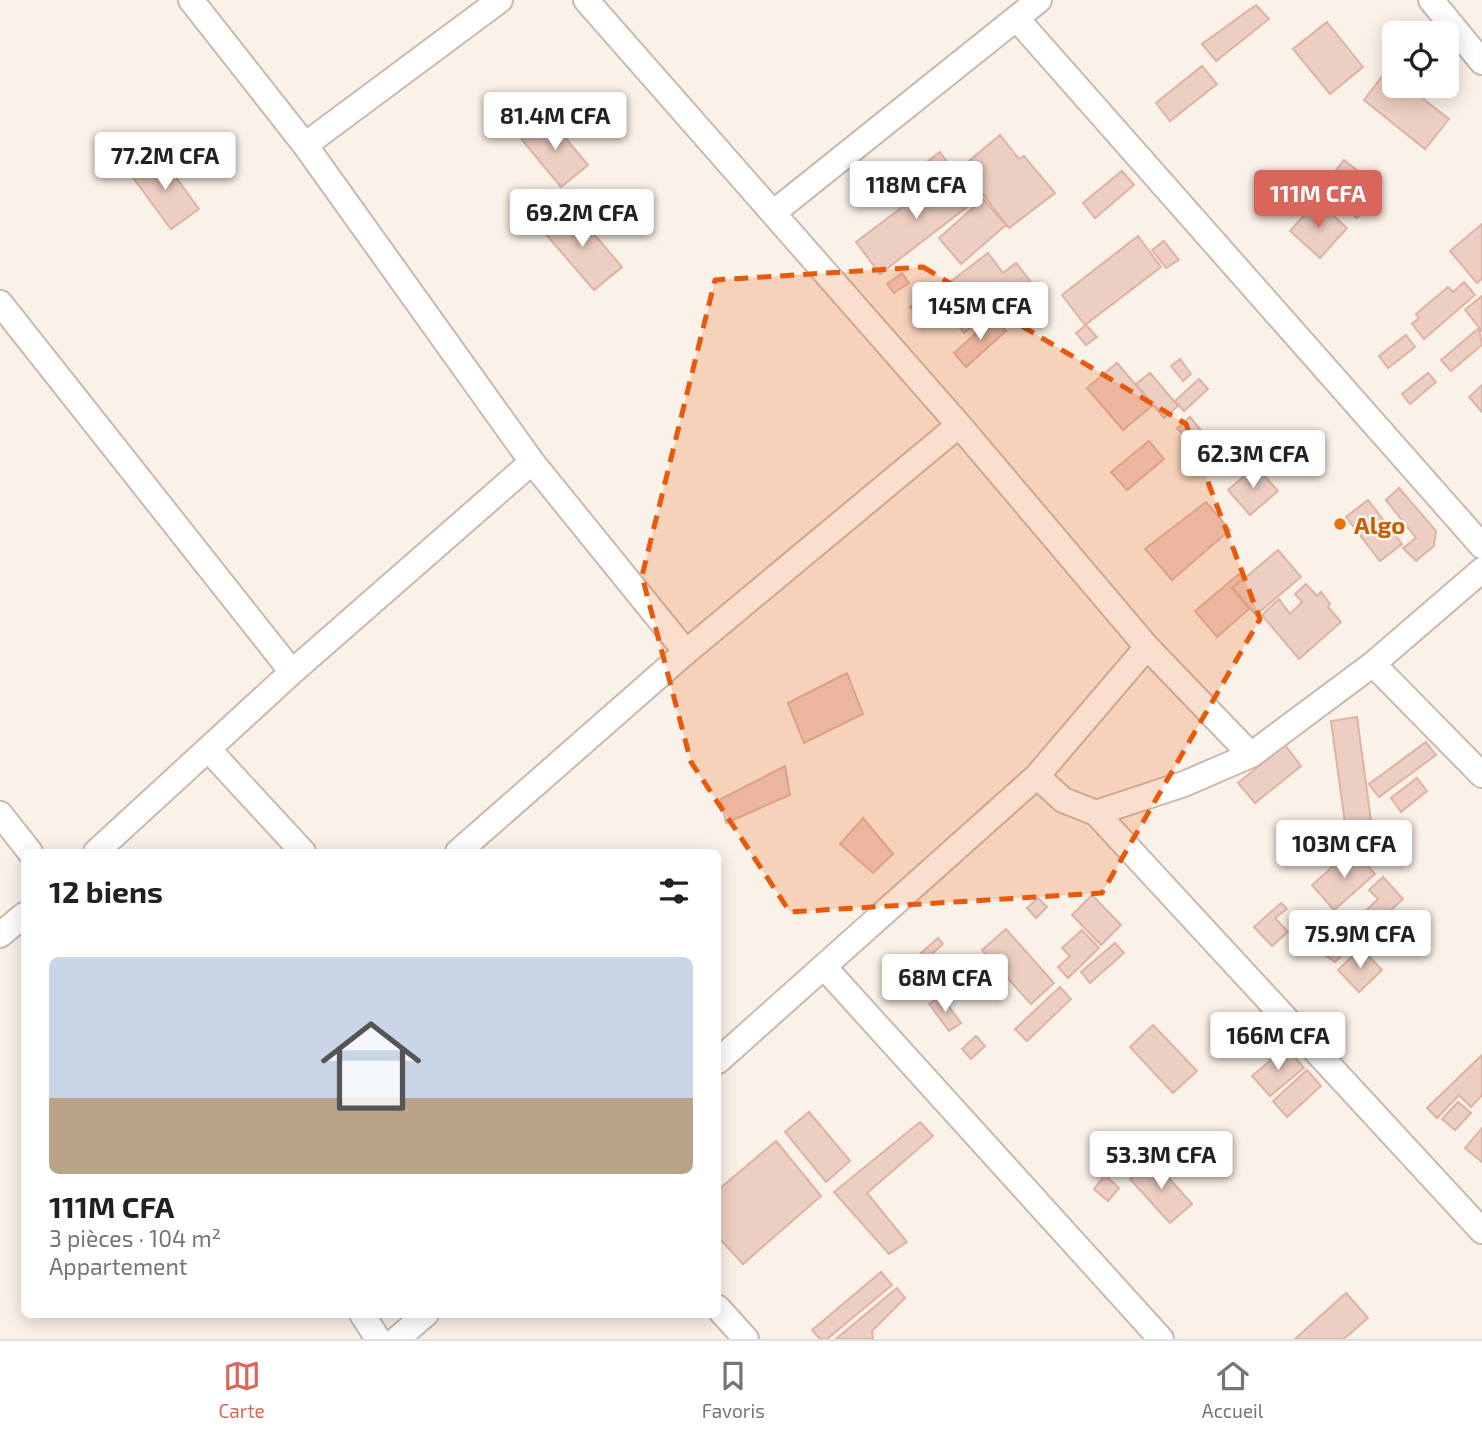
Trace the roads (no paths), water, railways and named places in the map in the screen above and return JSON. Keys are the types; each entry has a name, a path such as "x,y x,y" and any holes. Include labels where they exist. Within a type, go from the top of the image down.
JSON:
{"street":[{"path":"191,0 305,145 532,462 686,652"},
{"path":"305,145 500,0"},
{"path":"586,0 959,425 1147,647 1251,754"},
{"path":"773,213 1039,0"},
{"path":"1431,0 1482,62"},
{"path":"1017,19 1482,546"},
{"path":"0,303 292,672"},
{"path":"461,849 686,652 959,425"},
{"path":"99,849 292,672 532,462"},
{"path":"1096,813 1184,784 1251,754 1374,664 1482,570"},
{"path":"721,1058 1037,776 1147,647"},
{"path":"1374,664 1482,775"},
{"path":"208,749 300,849"},
{"path":"1037,776 1063,800 1096,813 1482,1231"},
{"path":"0,814 28,849"},
{"path":"0,935 21,918"},
{"path":"825,968 1161,1339"},
{"path":"721,1311 746,1339"},
{"path":"365,1318 378,1339"},
{"path":"397,1339 421,1318"}],"place":[{"name":"Algo","path":"1340,524"}]}
